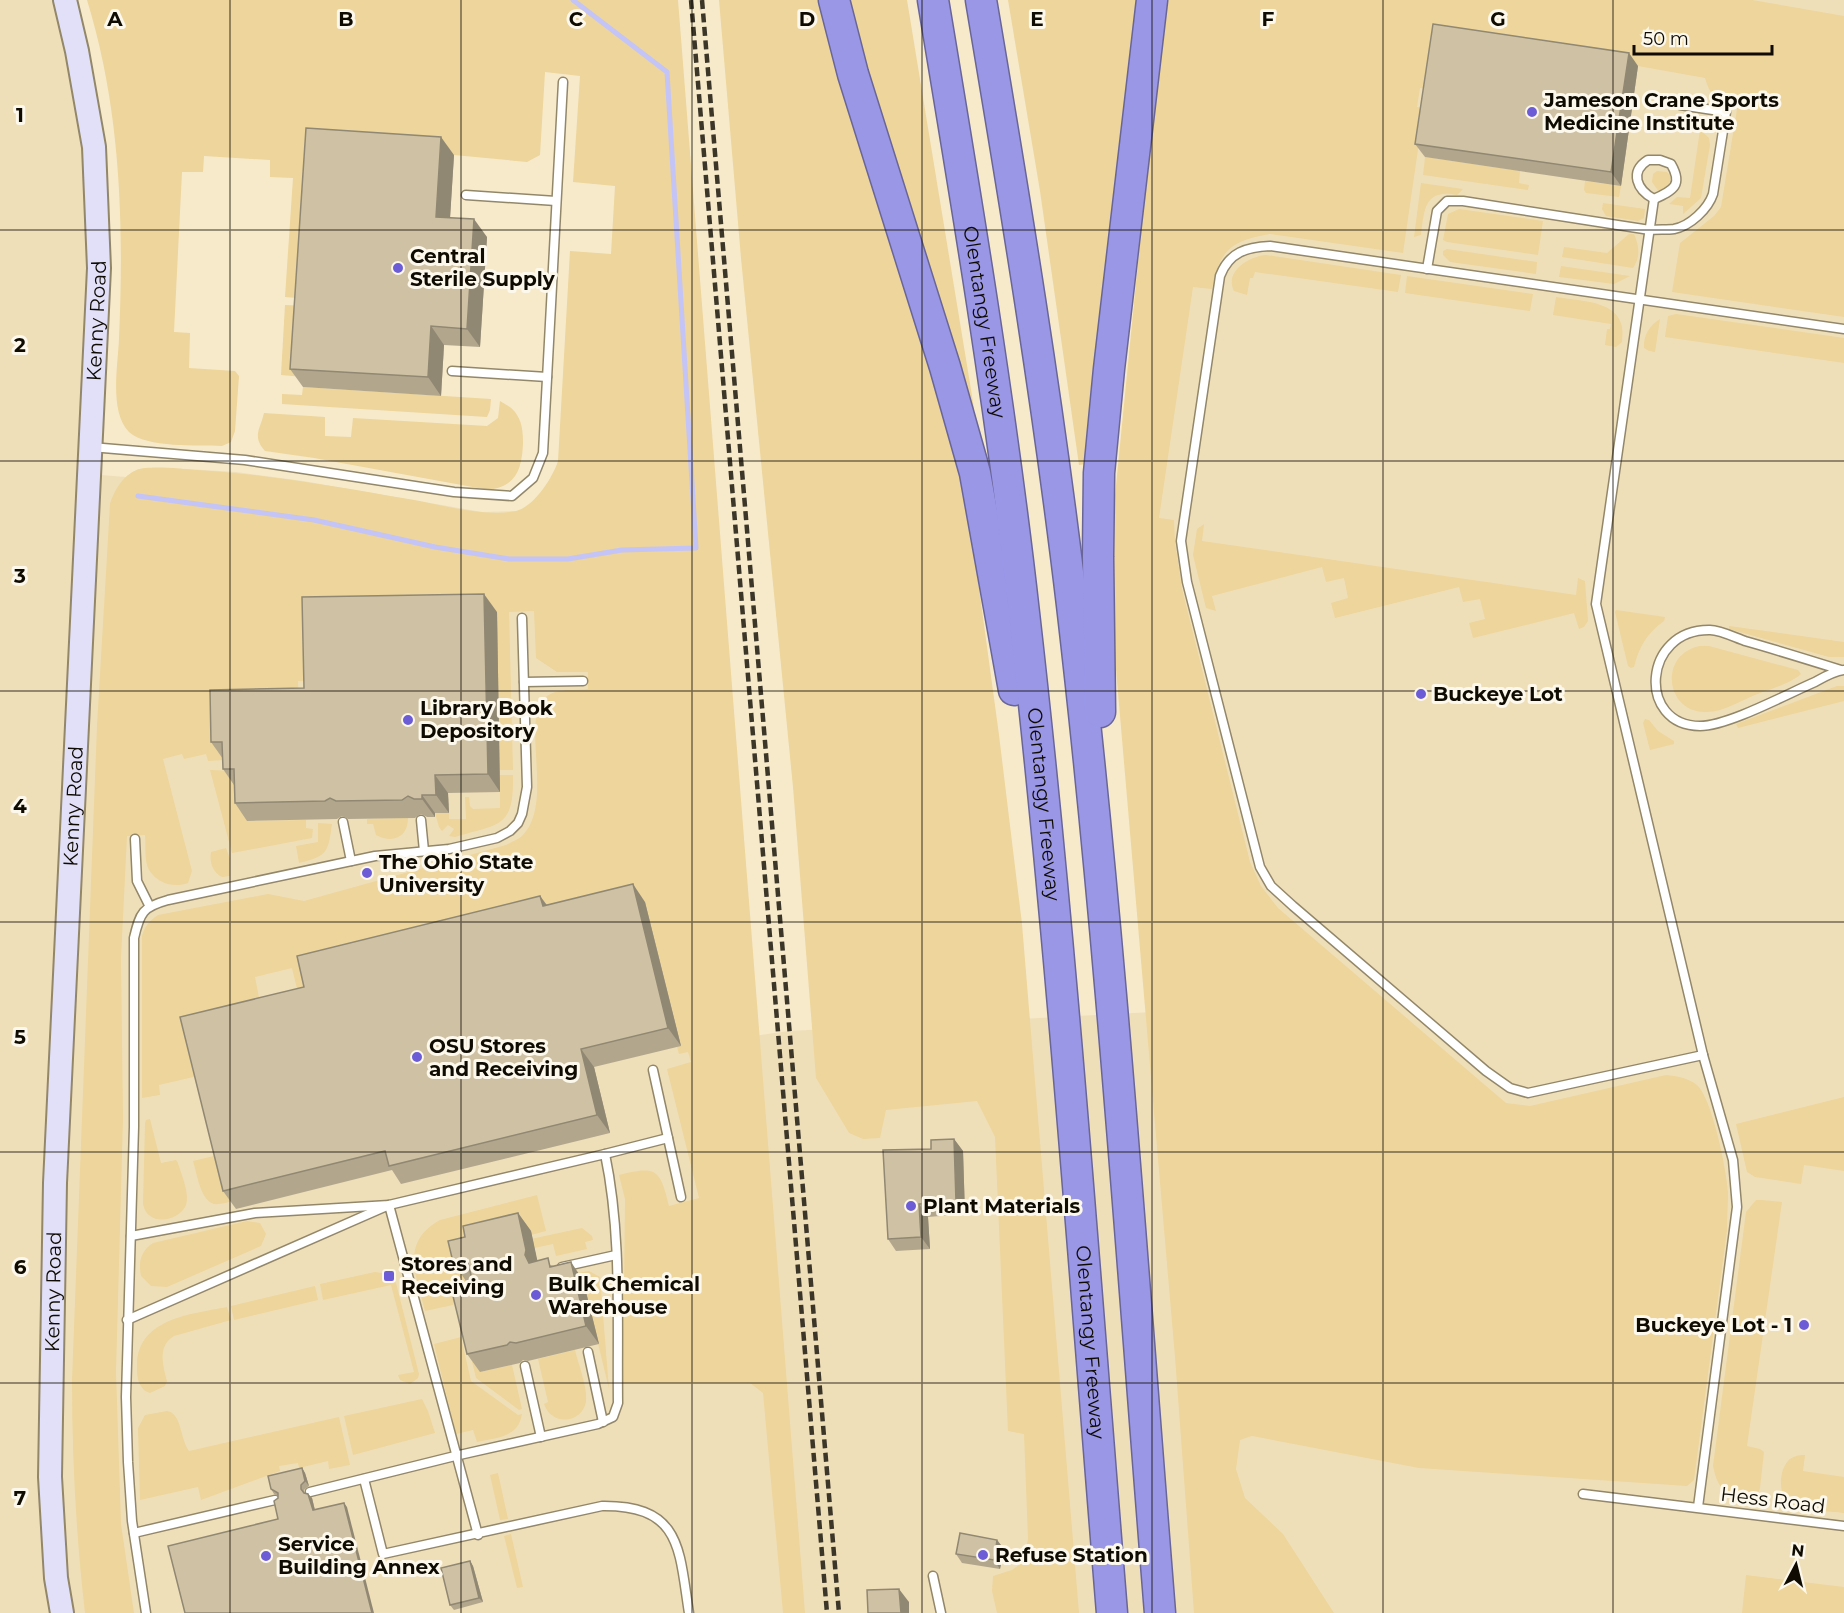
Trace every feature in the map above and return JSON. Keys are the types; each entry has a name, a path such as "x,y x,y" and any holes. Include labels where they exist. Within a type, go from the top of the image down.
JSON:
{"highway":[{"path":"834,0 854,74 945,367 975,473 1055,917"},
{"name":"Olentangy Freeway","path":"933,0 979,270 1019,575 1055,917 1112,1613"},
{"path":"981,0 1026,263 1072,605 1103,913 1160,1613"},
{"path":"1103,913 1098,557 1100,473 1109,369 1152,0"}],"main road":[{"name":"Kenny Road","path":"62,1613 57,1578 50,1477 55,1183 99,268 94,147 78,51 65,0"}],"lane":[{"path":"90,447 245,460 454,492 512,496 533,478 543,453 563,82"},
{"path":"1427,269 1437,211 1446,201 1463,201 1650,230 1677,229 1704,212 1713,194 1726,112 1680,105"},
{"path":"1648,160 1660,160 1671,164 1678,176 1676,185 1668,193 1654,199 1637,180 1637,173 1640,165 1648,160"},
{"path":"466,195 556,201"},
{"path":"1654,199 1596,604 1703,1055 1732,1160 1737,1207 1698,1507"},
{"path":"1703,1055 1528,1093 1510,1088 1486,1071 1286,899 1272,886 1260,867 1187,582 1181,541 1220,276 1233,257 1251,247 1270,246 1844,329"},
{"path":"452,371 547,377"},
{"path":"146,1613 134,1533 128,1462 126,1397 134,1127 134,938 138,921 150,905 168,900 375,856 449,849 496,838 510,831 518,823 522,814 527,787 522,618"},
{"path":"1710,630 1842,670 1725,722 1701,726 1679,723 1662,706 1655,684 1657,666 1665,648 1686,634 1710,630"},
{"path":"524,682 583,681"},
{"path":"421,820 424,851"},
{"path":"343,822 351,861"},
{"path":"135,839 137,881 150,905"},
{"path":"653,1070 681,1197"},
{"path":"131,1236 255,1213 390,1205 668,1138"},
{"path":"310,1492 603,1422 613,1417 618,1403 616,1255 612,1191 605,1154"},
{"path":"127,1320 390,1205"},
{"path":"390,1205 455,1456 478,1535"},
{"path":"555,1269 616,1255"},
{"path":"588,1352 603,1422"},
{"path":"525,1366 541,1437"},
{"path":"364,1479 383,1554 602,1506 636,1508 663,1521 672,1533 679,1550 689,1613"},
{"name":"Hess Road","path":"1583,1494 1844,1526"},
{"path":"134,1533 275,1500"},
{"path":"933,1576 941,1613"}],"shaded area":[{"name":"The Ohio State University","path":"0,0 65,0 94,147 89,474 126,477 138,469 171,468 236,472 303,481 482,512 517,511 688,517 747,1037 789,1031 1191,1010 1138,541 1197,0 1844,0 1844,1613 0,1613"},
{"path":"87,0 678,0 805,1613 783,1613 763,1393 750,1383 623,1383 625,1199 619,1175 641,1171 654,1173 663,1184 669,1206 699,1198 667,1069 691,1062 688,1052 679,1054 677,1047 681,1045 645,902 317,1005 297,989 292,968 255,977 263,1018 202,1075 159,1085 160,1095 142,1098 142,936 144,929 152,919 158,915 268,894 304,901 506,845 522,836 532,821 536,803 535,741 539,707 551,693 588,689 588,672 557,672 536,658 534,611 509,612 513,770 500,770 496,612 316,681 298,681 299,707 224,760 208,761 206,754 184,759 182,754 163,759 192,871 188,883 172,885 157,879 147,866 145,835 127,836 121,958 123,1118 116,1372 121,1524 134,1613 85,1613 75,1496 72,1380 97,726 110,504 120,484 132,472 157,468 276,478 477,512 504,513 523,508 542,491 558,461 570,251 611,254 615,186 573,182 580,76 545,72 540,155 527,162 454,155 309,299 285,297 293,178 270,177 270,160 204,156 203,172 182,172 174,332 190,333 189,368 235,371 239,376 235,431 231,442 222,446 173,445 147,441 129,432 119,413 117,401 121,253 118,168 107,83"},
{"path":"719,0 819,0 952,435 973,544 1022,924 1079,1613 997,1613 992,1591 993,1576 1012,1570 1023,1562 1028,1539 1024,1434 1008,1431 995,1137 977,1101 886,1110 880,1138 863,1139 849,1133 816,1078 793,787 741,258"},
{"path":"848,0 907,0 974,408 969,409 900,189"},
{"path":"1008,0 1139,0 1086,464 1079,465 1040,191"},
{"path":"1164,0 1752,0 1844,16 1844,317 1672,292 1680,243 1714,216 1721,207 1738,103 1713,95 1705,78 1638,66 1430,89 1420,88 1417,107 1424,108 1403,253 1270,234 1245,240 1229,250 1219,265 1212,289 1193,287 1159,518 1174,520 1182,589 1250,862 1261,886 1278,908 1506,1103 1530,1106 1666,1075 1694,1083 1703,1092 1713,1119 1727,1182 1727,1230 1694,1480 1687,1486 1419,1468 1252,1436 1240,1440 1236,1469 1245,1498 1283,1534 1334,1613 1194,1613 1175,1357 1113,634 1113,516"},
{"path":"1700,130 1709,138 1710,145 1701,198 1683,214 1683,206 1669,204 1677,197 1690,198"},
{"path":"1425,157 1520,171 1519,183 1529,185 1528,190 1423,175"},
{"path":"1657,171 1667,172 1671,177 1669,185 1659,192 1652,182 1653,174"},
{"path":"1585,181 1621,186 1619,197 1586,193"},
{"path":"1421,183 1463,189 1457,195 1446,194 1432,198 1425,210 1421,235 1414,237"},
{"path":"1603,203 1645,209 1644,218 1638,221 1606,216 1602,209"},
{"path":"1459,209 1543,221 1538,255 1443,240 1448,214"},
{"path":"1629,234 1634,234 1638,247 1637,260 1633,268 1562,257 1564,247 1607,253"},
{"path":"1447,249 1537,262 1536,274 1450,262 1443,255 1443,251"},
{"path":"1266,255 1401,275 1398,292 1255,272 1253,278 1250,278 1247,295 1234,291 1233,277 1240,266 1253,258"},
{"path":"1561,266 1630,276 1614,284 1559,277"},
{"path":"1407,276 1533,294 1530,311 1405,293"},
{"path":"1556,297 1591,302 1612,311 1619,318 1622,342 1616,347 1605,345 1607,329 1610,329 1611,324 1553,315"},
{"path":"285,305 308,306 304,377 281,375"},
{"path":"1676,314 1844,338 1844,363 1665,337 1668,316"},
{"path":"1660,319 1655,352 1649,351 1644,348 1646,335 1650,327"},
{"path":"303,387 491,399 490,410 487,417 282,404 282,394 302,395"},
{"path":"500,401 513,410 519,419 523,434 522,452 519,468 512,480 489,490 265,451 258,437 264,413 325,417 325,436 351,437 353,418 487,426 498,418"},
{"path":"1204,524 1202,541 1576,595 1578,578 1585,581 1588,621 1584,627 1579,629 1574,613 1473,638 1469,623 1485,619 1480,599 1463,602 1459,587 1335,618 1331,603 1348,598 1344,578 1326,582 1322,567 1212,596 1216,611 1206,608 1193,555 1197,529"},
{"path":"1616,610 1665,617 1664,621 1644,641 1634,667 1631,668 1628,666"},
{"path":"1729,626 1844,642 1844,657 1829,657 1729,629"},
{"path":"1700,646 1709,646 1798,670 1801,674 1785,683 1713,712 1693,710 1682,704 1675,694 1672,683 1673,671 1677,660 1687,651"},
{"path":"1837,686 1844,686 1844,701 1738,728 1736,724"},
{"path":"1645,719 1674,741 1674,744 1650,750 1643,723"},
{"path":"210,770 235,771 247,821 306,820 306,828 313,829 312,838 232,853"},
{"path":"500,775 513,775 511,805 501,821 493,826 455,837 449,836 454,829 448,825 442,831 435,813 449,813 449,819 466,819 465,797 469,797 470,806 473,809 500,808"},
{"path":"408,818 405,830 394,839 376,835 373,824 367,824 367,819"},
{"path":"318,823 332,824 327,847 316,858 299,863 296,846 318,842"},
{"path":"226,848 230,859 230,876 222,877 212,867 211,852"},
{"path":"1844,1097 1844,1171 1804,1165 1801,1184 1755,1177 1747,1172 1736,1124"},
{"path":"150,1119 161,1163 176,1160 187,1195 186,1205 182,1211 163,1220 150,1216 143,1204 145,1123"},
{"path":"222,1154 234,1201 214,1204 202,1192 193,1161"},
{"path":"537,1195 546,1231 531,1235 466,1281 453,1305 425,1311 414,1260 415,1249 420,1238 428,1229 440,1220"},
{"path":"1756,1200 1782,1202 1747,1446 1764,1452 1760,1488 1754,1497 1744,1499 1732,1496 1723,1489 1715,1476 1713,1466 1746,1212"},
{"path":"247,1221 260,1223 266,1234 261,1246 167,1287 151,1286 141,1276 141,1257 153,1243"},
{"path":"582,1228 592,1236 593,1240 585,1242 587,1249 556,1256 553,1244 534,1248 531,1239"},
{"path":"589,1271 600,1277 609,1389 583,1281 561,1276"},
{"path":"375,1272 387,1275 396,1283 419,1374 418,1378 410,1384 400,1380 398,1375 414,1372 391,1285 323,1300 320,1284"},
{"path":"481,1283 480,1372 512,1365 522,1409 519,1410 476,1378 458,1305 470,1285"},
{"path":"315,1286 318,1300 234,1320 231,1306"},
{"path":"227,1307 231,1320 174,1336 169,1340 163,1350 167,1381 165,1386 150,1393 145,1391 138,1379 137,1365 140,1349 147,1337 169,1321 198,1312"},
{"path":"461,1337 471,1381 518,1415 522,1414 516,1428 506,1435 477,1442 473,1430 456,1434 434,1344"},
{"path":"575,1350 584,1383 586,1402 579,1414 573,1418 560,1419 553,1416 544,1404 548,1402 538,1359"},
{"path":"422,1399 435,1433 353,1455 344,1416"},
{"path":"167,1411 176,1416 189,1451 339,1417 350,1465 329,1469 328,1461 299,1468 298,1463 279,1466 280,1471 201,1500 198,1487 140,1500 138,1428 145,1415"},
{"path":"1805,1455 1803,1471 1844,1477 1844,1513 1803,1508 1787,1501 1782,1491 1782,1472 1792,1458"},
{"path":"498,1473 508,1519 500,1520 490,1475"},
{"path":"511,1534 523,1587 517,1588 504,1536"},
{"path":"1746,1575 1844,1587 1844,1613 1742,1613"}],"building":[{"name":"Jameson Crane Sports Medicine Institute","path":"1433,24 1629,53 1611,172 1415,144"},
{"name":"Central Sterile Supply","path":"306,128 441,137 436,217 474,219 467,329 431,326 428,377 290,369"},
{"name":"Library Book Depository","path":"484,594 488,774 435,775 436,795 422,795 422,799 408,796 402,800 336,801 330,798 325,801 235,803 234,769 223,769 222,742 211,742 210,690 304,688 302,597"},
{"name":"OSU Stores and Receiving","path":"633,884 668,1028 581,1049 597,1115 389,1166 385,1151 223,1191 180,1017 304,987 297,956 540,896 543,906"},
{"path":"954,1139 956,1202 919,1204 921,1237 888,1239 883,1150 931,1149 931,1140"},
{"name":"Bulk Chemical Warehouse","path":"518,1213 526,1250 525,1255 529,1263 548,1258 550,1267 571,1262 586,1326 516,1343 510,1342 507,1345 467,1354 452,1292 474,1287 467,1259 453,1262 448,1241 465,1237 463,1226"},
{"name":"Service Building Annex","path":"302,1468 305,1481 301,1489 308,1494 313,1510 344,1503 372,1613 185,1613 168,1546 278,1519 274,1501 278,1498 278,1493 271,1489 268,1476"},
{"path":"960,1533 997,1540 994,1560 956,1554"},
{"path":"470,1561 479,1598 450,1605 441,1568"},
{"path":"899,1589 901,1613 868,1613 867,1590"}],"waterway":[{"path":"138,496 314,520 435,547 509,559 568,559 622,550 696,548 667,72 573,0"}],"railway":[{"path":"691,0 827,1613"},
{"path":"702,0 839,1613"}],"place":[{"name":"Jameson Crane Sports Medicine Institute","path":"1532,112"},
{"name":"Central Sterile Supply","path":"398,268"},
{"name":"Buckeye Lot","path":"1421,694"},
{"name":"Library Book Depository","path":"408,720"},
{"name":"The Ohio State University","path":"367,873"},
{"name":"OSU Stores and Receiving","path":"417,1057"},
{"name":"Plant Materials","path":"911,1206"},
{"name":"Stores and Receiving","path":"389,1276"},
{"name":"Bulk Chemical Warehouse","path":"536,1295"},
{"name":"Buckeye Lot - 1","path":"1804,1325"},
{"name":"Refuse Station","path":"983,1555"},
{"name":"Service Building Annex","path":"266,1556"}]}
